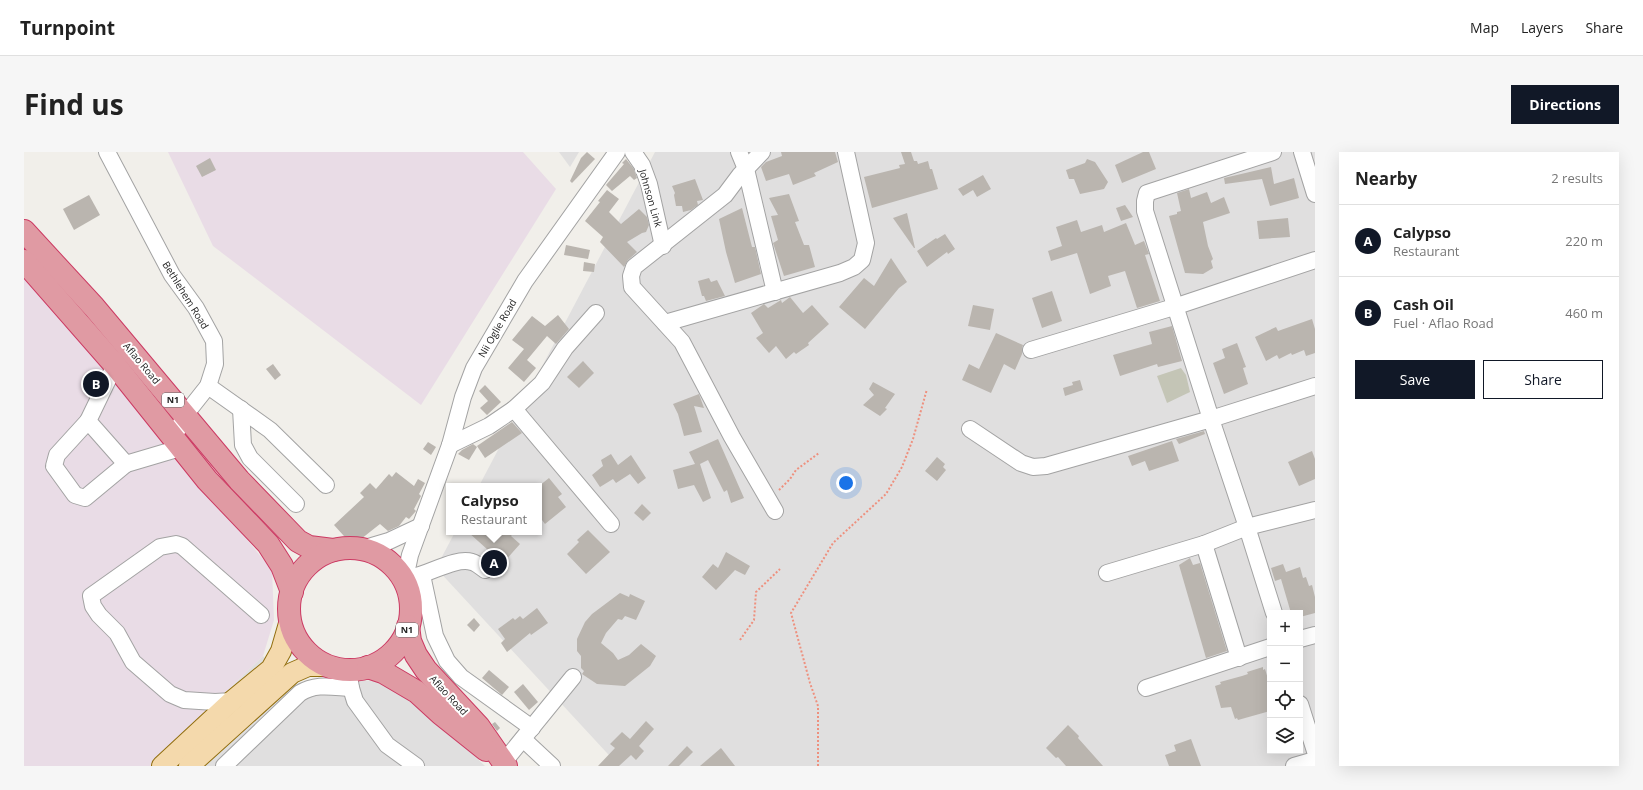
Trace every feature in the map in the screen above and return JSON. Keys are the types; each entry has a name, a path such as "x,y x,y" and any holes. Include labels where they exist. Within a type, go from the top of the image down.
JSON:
{"highway":[{"name":"Aflao Road","path":"24,231 94,307 239,480 298,541 308,547 333,550"},
{"name":"N1","path":"24,261 115,365 207,480 268,544 282,566 292,592"},
{"name":"N1","path":"347,548 362,549 381,556 412,580 411,606 408,626 400,644 393,652 381,661 349,673 319,661 304,648 294,631 290,620 290,601 298,578 307,566 319,556 333,550 347,548"},
{"name":"Aflao Road","path":"408,626 410,641 416,655 426,670 479,727 503,763"},
{"name":"Aflao Road","path":"349,673 383,672 417,692 441,714 503,763"}],"main road":[{"path":"162,766 232,701 271,669 281,651 290,620"},
{"path":"189,766 292,674 308,666 349,673"}],"street":[{"name":"Bethlehem Road","path":"107,152 172,274 196,308 214,341 215,364 208,386 185,416 177,444"},
{"name":"Nii Oglie Road","path":"412,580 410,555 450,445 463,397 474,368 525,281 617,152"},
{"name":"Johnson Link","path":"633,152 642,165 663,246"},
{"path":"739,152 746,169 775,292"},
{"path":"762,152 725,195 663,246 634,267 631,276 632,287 682,342 732,437 772,507"},
{"path":"665,323 840,274 854,267 862,260 866,243 846,152"},
{"path":"1273,152 1147,193 1145,211 1174,307 1273,610"},
{"path":"1302,152 1315,194"},
{"path":"1031,350 1174,307 1315,260"},
{"path":"450,445 489,426 514,409 542,383 565,348 596,313"},
{"path":"115,365 88,421 57,454 54,461 54,466 75,495 85,498 126,464 177,444"},
{"path":"208,386 270,430 326,485"},
{"path":"970,429 1021,463 1034,467 1046,466 1211,419 1315,386"},
{"path":"240,409 243,445 250,458 296,504"},
{"path":"514,409 611,524"},
{"path":"88,421 126,464"},
{"path":"1107,573 1204,544 1247,527 1315,510"},
{"path":"362,549 389,541 421,526"},
{"path":"232,701 215,702 184,700 170,694 133,662 117,632 99,615 93,606 90,596 160,547 176,544 182,546 261,615"},
{"path":"1204,544 1239,658"},
{"path":"485,570 473,562 460,560 412,580 447,661 461,677 528,733 552,766"},
{"path":"1303,638 1315,635"},
{"path":"1146,688 1267,649"},
{"path":"224,766 300,693 309,687 349,673 355,701 387,745 416,766"},
{"path":"503,763 573,677"},
{"path":"1303,713 1315,750"},
{"path":"243,718 257,734"},
{"path":"1294,766 1315,760"}],"path":[{"path":"818,766 818,706 810,683 791,613 833,543 886,494 902,467 913,439 927,389"},
{"path":"772,507 796,470 819,453"},
{"path":"740,640 754,620 756,592 780,569"}],"shaded area":[{"path":"168,152 523,152 556,189 421,405 213,246"},
{"path":"559,152 579,152 570,167"},
{"path":"655,152 1315,152 1315,766 619,766 436,568 453,535 542,535 542,483 481,483"},
{"path":"24,272 93,353 272,570 274,620 263,656 150,766 24,766"},
{"path":"1181,368 1186,375 1190,392 1167,403 1157,376"},
{"path":"263,656 290,687 314,680 388,681 446,729 485,766 150,766"}],"building":[{"path":"587,152 595,159 572,183 570,181 581,158"},
{"path":"781,152 835,152 838,162 814,173 816,176 793,185 789,174 766,181 761,167 766,162 782,156"},
{"path":"901,152 911,152 914,161 917,161 918,164 928,161 938,189 872,208 864,177 900,168 899,165 905,164"},
{"path":"1143,152 1149,152 1156,169 1122,183 1115,165"},
{"path":"210,158 216,170 202,177 196,166"},
{"path":"626,159 634,169 637,178 634,180 630,176 612,191 606,185 624,164 622,163"},
{"path":"1087,159 1095,162 1108,182 1104,189 1080,194 1074,179 1069,179 1066,170 1085,163"},
{"path":"1271,167 1274,184 1294,178 1299,198 1270,206 1262,179 1225,184 1224,178"},
{"path":"983,175 991,189 977,197 973,190 963,196 958,189"},
{"path":"695,179 703,200 697,201 698,205 691,210 683,212 682,206 676,206 675,193 672,186"},
{"path":"1189,189 1191,198 1207,192 1211,203 1224,197 1230,213 1203,222 1208,246 1213,259 1211,261 1213,268 1203,274 1185,273 1169,216 1177,214 1177,212 1181,211 1177,193"},
{"path":"607,190 619,199 609,212 621,224 639,209 647,217 649,225 646,232 627,242 637,252 628,260 624,267 600,242 603,237 585,221 600,202 598,201"},
{"path":"789,194 799,221 795,222 804,245 809,245 815,267 784,276 773,243 778,240 771,216 778,215 769,198"},
{"path":"89,195 100,215 74,230 63,209"},
{"path":"1125,205 1133,217 1121,221 1116,208"},
{"path":"742,208 752,247 755,247 761,274 735,283 726,252 719,219"},
{"path":"907,213 915,248 893,218"},
{"path":"1288,218 1290,237 1259,239 1257,221"},
{"path":"1077,220 1081,232 1102,225 1104,232 1126,223 1135,245 1144,241 1149,254 1145,255 1160,301 1137,308 1125,271 1108,276 1111,286 1090,294 1077,253 1051,261 1048,251 1062,246 1056,227"},
{"path":"945,234 955,249 948,254 947,252 927,267 917,251 936,238 937,239"},
{"path":"566,245 590,250 588,259 564,255"},
{"path":"891,258 907,282 899,288 865,329 839,307 864,278 874,286"},
{"path":"584,262 595,264 594,272 583,271"},
{"path":"709,278 711,282 717,280 725,296 706,301 704,296 702,296 698,281"},
{"path":"1052,291 1062,321 1042,328 1032,298"},
{"path":"790,297 803,313 812,305 829,324 808,343 809,345 796,354 794,352 786,359 776,346 769,353 756,338 763,333 751,313 764,304 768,308 781,300 782,303"},
{"path":"973,305 994,309 990,330 968,326"},
{"path":"558,315 569,329 556,344 547,336 527,360 536,368 524,382 508,368 524,349 512,340 532,316 545,326"},
{"path":"1312,319 1315,329 1315,353 1306,356 1304,350 1292,355 1291,353 1279,359 1277,355 1266,361 1255,337 1276,327 1278,331"},
{"path":"1172,326 1182,361 1158,367 1157,364 1120,376 1113,355 1152,344 1149,332"},
{"path":"996,333 1023,345 1022,354 1015,370 1004,364 991,393 962,380 969,364 979,369"},
{"path":"1237,343 1246,367 1243,368 1248,384 1224,394 1213,363 1225,358 1222,349"},
{"path":"583,361 594,373 579,388 567,377"},
{"path":"273,364 281,375 275,380 266,369"},
{"path":"1080,380 1083,390 1065,396 1063,388 1073,385 1072,382"},
{"path":"873,382 895,394 885,408 887,409 880,416 863,405 874,395 869,389"},
{"path":"485,385 501,402 487,415 480,408 488,401 479,391"},
{"path":"699,394 704,408 694,406 702,432 684,436 678,414 673,404"},
{"path":"512,422 522,433 485,458 477,446"},
{"path":"1204,431 1205,434 1179,444 1176,439"},
{"path":"718,439 744,498 731,503 727,490 724,492 708,460 700,464 711,498 703,502 694,485 678,489 673,470 695,464 689,452"},
{"path":"1172,441 1179,461 1149,471 1145,461 1132,466 1128,456"},
{"path":"428,442 436,447 431,455 423,449"},
{"path":"473,444 477,447 469,460 458,454 462,450"},
{"path":"1312,451 1315,459 1315,479 1299,486 1288,462"},
{"path":"611,454 618,465 631,455 646,478 638,484 630,474 616,483 613,479 600,487 592,475 603,466 601,460"},
{"path":"937,457 945,464 943,467 946,470 937,481 925,471"},
{"path":"396,472 414,486 418,479 425,483 419,494 421,496 414,509 416,511 409,519 406,517 399,526 388,531 380,524 355,542 353,546 334,525 364,497 360,493 370,483 376,489 389,474 392,477"},
{"path":"549,478 562,494 558,497 566,507 545,524 542,520 542,484"},
{"path":"642,504 651,513 643,521 634,513"},
{"path":"588,530 610,552 586,574 567,554 579,542 577,540"},
{"path":"471,535 512,535 511,536 520,544 503,563 498,559 491,563 486,558 488,550"},
{"path":"726,552 750,566 745,575 735,570 716,590 702,577 713,564 718,568"},
{"path":"1190,558 1193,565 1200,563 1227,651 1206,658 1179,565"},
{"path":"1283,564 1286,572 1300,567 1303,578 1306,577 1309,586 1312,585 1315,597 1315,613 1303,616 1303,610 1290,610 1281,579 1275,581 1271,568"},
{"path":"620,593 629,597 630,594 645,601 636,620 625,616 622,620 618,619 606,633 601,643 613,653 618,660 629,655 641,644 656,656 650,666 625,686 597,684 582,674 584,671 581,668 581,656 577,651 577,639 585,622 592,614"},
{"path":"537,608 548,623 531,635 530,633 507,652 501,643 505,639 498,629 513,618 515,620 520,616 523,619"},
{"path":"474,618 480,625 474,632 467,625"},
{"path":"1263,667 1263,670 1265,669 1267,676 1267,712 1238,720 1237,718 1235,719 1231,707 1221,708 1215,686 1221,684 1220,682 1248,674 1247,672"},
{"path":"489,670 509,687 502,695 482,678"},
{"path":"523,684 538,702 529,710 514,692"},
{"path":"646,721 654,729 639,746 644,751 636,760 631,755 619,766 598,766 615,748 610,744 622,732 630,739"},
{"path":"495,722 500,728 497,731 492,724"},
{"path":"1068,725 1079,736 1078,738 1103,766 1066,766 1058,757 1056,758 1046,748"},
{"path":"1191,739 1201,766 1169,766 1165,755 1176,751 1174,745"},
{"path":"687,746 693,752 679,766 668,766"},
{"path":"721,748 735,766 700,766"}],"place":[{"name":"Cash Oil","path":"96,384"},
{"name":"Calypso","path":"494,563"}]}
